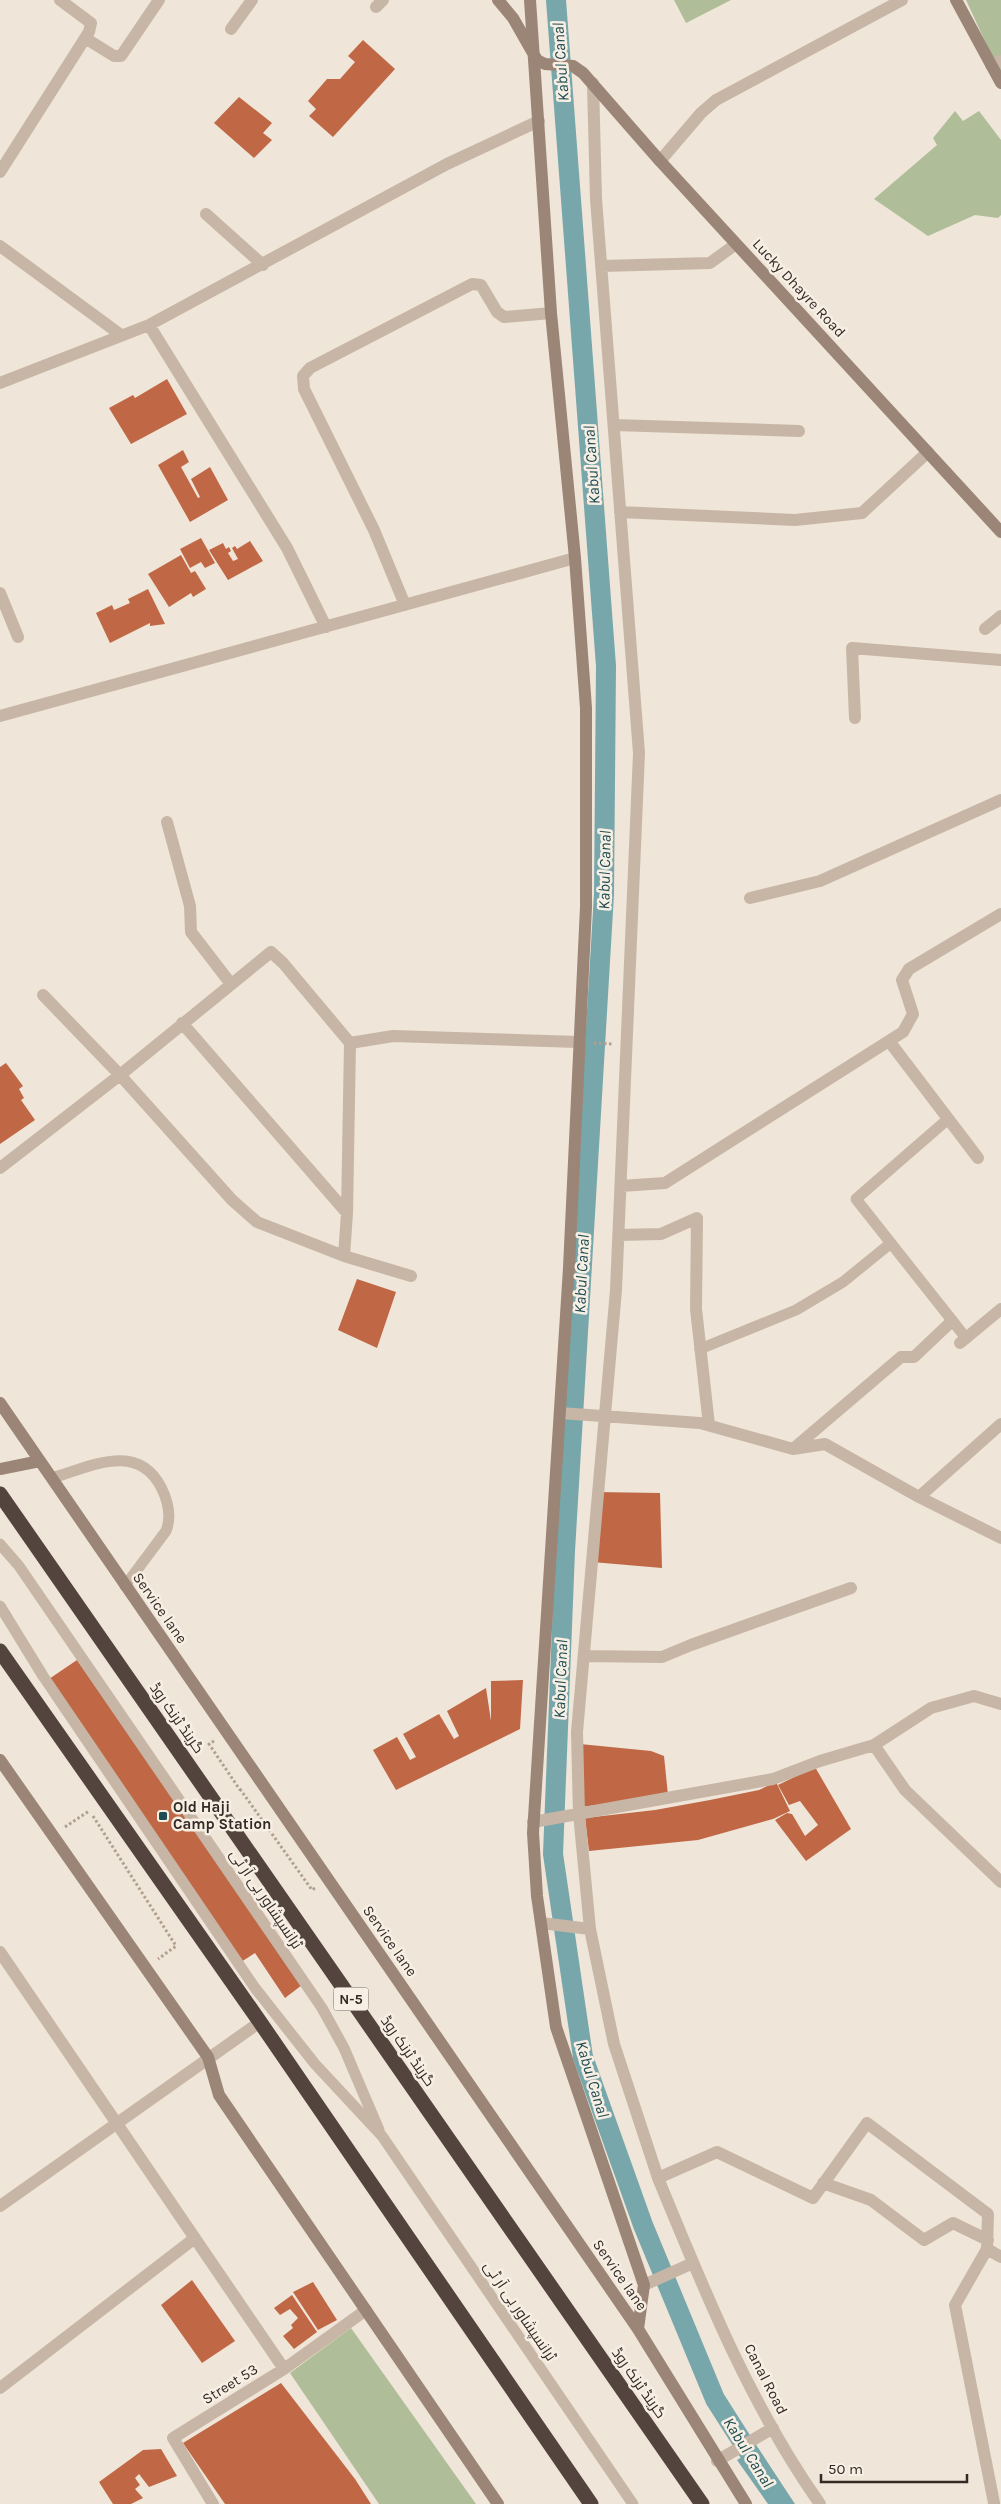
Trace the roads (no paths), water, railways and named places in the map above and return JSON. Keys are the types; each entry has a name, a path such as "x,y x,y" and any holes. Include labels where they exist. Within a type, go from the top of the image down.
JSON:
{"highway":[{"name":"گرینڈ ٹرنک روڈ","path":"0,1494 702,2504"},
{"path":"0,1651 260,2022 591,2504"}],"main road":[{"path":"498,0 513,18 533,53"},
{"path":"530,0 551,314 575,558 586,708 586,907 578,1042 570,1258 536,1821 556,2027 644,2285 638,2329"},
{"path":"956,0 996,63 1001,83"},
{"name":"Lucky Dhayre Road","path":"533,53 537,60 545,64 573,66 593,83 660,161 1001,532"},
{"name":"Service lane","path":"0,1403 638,2329 722,2458 746,2504"},
{"path":"0,1470 40,1461"},
{"path":"0,1760 208,2057 218,2095 498,2504"}],"street":[{"path":"0,172 85,38 91,23 60,0"},
{"path":"85,38 114,56 120,56 159,0"},
{"path":"231,29 252,0"},
{"path":"660,161 701,113 716,100 902,0"},
{"name":"Canal Road","path":"593,83 596,199 639,753 616,1290 577,1732 576,1815 587,1929 614,2044 687,2265 745,2378 768,2431 820,2504"},
{"path":"0,383 149,325 448,164 539,121"},
{"path":"206,214 263,265"},
{"path":"602,266 710,262 736,244"},
{"path":"0,246 121,335"},
{"path":"405,605 374,530 304,390 303,376 310,368 472,284 481,285 497,312 504,317 551,314"},
{"path":"149,325 287,548 326,626"},
{"path":"614,425 799,431"},
{"path":"620,506 795,520 862,513 928,452"},
{"path":"0,716 575,558"},
{"path":"0,593 18,637"},
{"path":"985,629 1001,616"},
{"path":"855,718 852,648 1001,660"},
{"path":"750,898 820,881 1001,800"},
{"path":"167,822 190,906 191,932 231,984"},
{"path":"621,1186 665,1184 903,1032 913,1014 902,980 909,968 1001,914"},
{"path":"0,1168 120,1075 271,952 284,962 350,1043 347,1213 344,1256"},
{"path":"43,995 120,1075 232,1200 257,1222 344,1256 410,1276"},
{"path":"182,1023 347,1213"},
{"path":"350,1043 394,1036 578,1042"},
{"path":"889,1041 978,1158"},
{"path":"619,1235 661,1234 697,1218 696,1309 709,1425"},
{"path":"963,1340 1001,1309"},
{"path":"793,1449 900,1357 914,1357 952,1321"},
{"path":"561,1413 709,1425 793,1449 825,1444 919,1497 1001,1538"},
{"path":"919,1497 1001,1424"},
{"path":"585,1656 662,1657 851,1588"},
{"path":"536,1821 773,1778 828,1758 874,1745 931,1708 974,1696 1001,1704"},
{"path":"874,1745 905,1790 1001,1882"},
{"path":"546,1923 587,1929"},
{"path":"0,1952 284,2369"},
{"path":"0,2206 116,2122 260,2022"},
{"path":"658,2178 717,2152 813,2198 867,2123 988,2214 988,2244 955,2305 993,2503"},
{"path":"823,2183 871,2200 924,2240 953,2223 988,2244 1001,2257"},
{"path":"0,2388 195,2238"},
{"path":"644,2285 687,2265"},
{"name":"Street 53","path":"214,2504 173,2438 284,2369 366,2310"},
{"path":"722,2458 768,2431"}],"lane":[{"path":"948,1120 856,1199 952,1321 963,1340"},
{"path":"700,1349 796,1310 843,1282 891,1243"},
{"path":"52,1478 118,1459 135,1461 148,1470 159,1483 166,1497 170,1520 166,1531 125,1586"},
{"name":"ٹرانسپشاور بی آر ٹی","path":"0,1544 19,1566 322,2008 344,2048 382,2136"},
{"name":"ٹرانسپشاور بی آر ٹی","path":"0,1606 49,1684 255,1988 315,2064 382,2136 633,2504"}],"water":[{"path":"758,2448 795,2504 768,2504 737,2460"}],"waterway":[{"name":"Kabul Canal","path":"556,0 606,666 604,894 565,1551 553,1854 583,2057 643,2225 715,2399 782,2504"}],"place":[{"name":"Old Haji Camp Station","path":"163,1816"}]}
